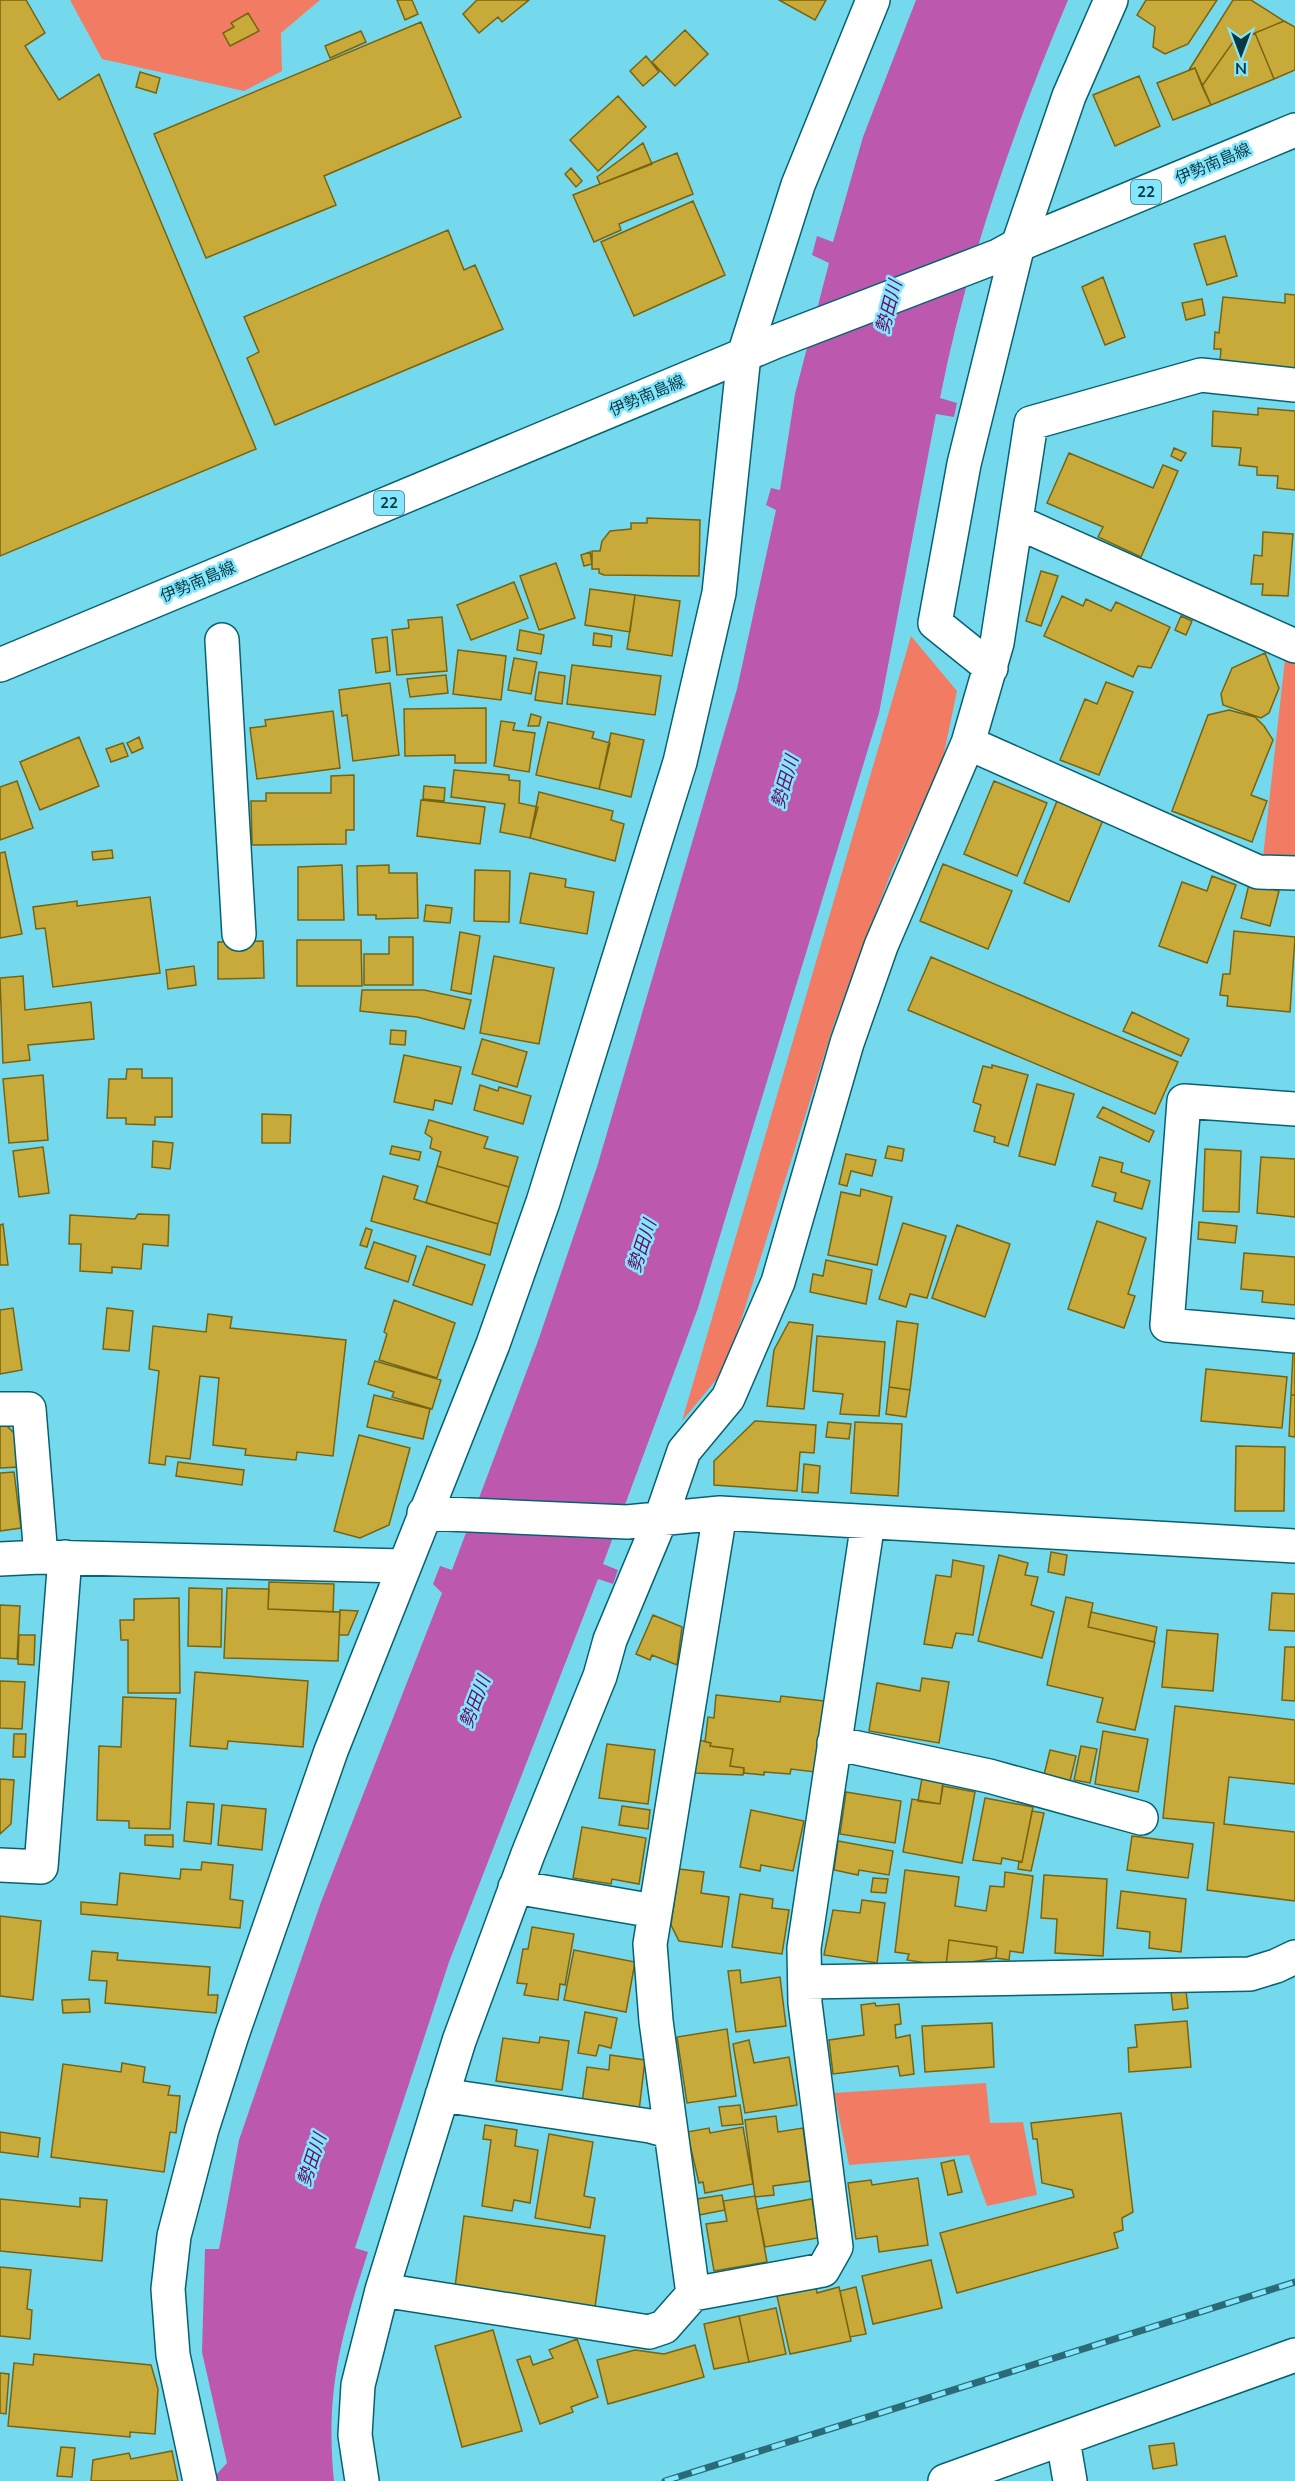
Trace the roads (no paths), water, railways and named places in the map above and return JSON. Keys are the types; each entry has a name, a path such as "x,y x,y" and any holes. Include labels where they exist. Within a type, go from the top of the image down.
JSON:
{"street":[{"path":"200,2481 173,2355 168,2289 174,2236 202,2129 232,2035 331,1751 403,1566 438,1514 493,1344 543,1202 680,762 719,593 744,355 798,185 873,0"},
{"path":"991,668 935,623 964,464 1008,251 1111,0"},
{"name":"伊勢南島線","path":"0,665 777,341 1008,251 1295,130"},
{"path":"362,2481 355,2435 358,2385 382,2290 442,2095 515,1887 600,1676 610,1640 661,1518 684,1451 728,1398 778,1282 847,1043 870,978 968,743 991,668 1017,522 1031,423 1201,375 1295,385"},
{"path":"1017,522 1295,645"},
{"path":"222,640 239,934"},
{"path":"968,743 1258,872 1295,873"},
{"path":"1295,1109 1184,1101 1167,1325 1295,1336"},
{"path":"0,1409 29,1409 53,1557 41,1867 0,1865"},
{"path":"438,1514 627,1522 720,1513 1295,1545"},
{"path":"693,2294 656,2021 650,1944 720,1513"},
{"path":"382,2290 649,2332 664,2327 693,2294 823,2270 836,2247 805,2003 804,1948 868,1522"},
{"path":"0,1559 53,1557 403,1566"},
{"path":"834,1743 989,1776 1141,1818"},
{"path":"515,1887 654,1911"},
{"path":"805,1982 1250,1974 1295,1957"},
{"path":"442,2095 650,2126 671,2132"},
{"path":"945,2481 1295,2355"},
{"path":"1063,2440 1070,2481"}],"water":[{"name":"勢田川","path":"916,0 1068,0 1011,146 964,296 940,398 957,403 954,417 936,414 879,713 698,1308 603,1564 618,1570 613,1584 598,1579 449,1962 355,2248 368,2252 350,2311 338,2365 332,2419 334,2481 216,2481 215,2476 227,2463 202,2352 205,2249 219,2249 239,2140 321,1902 442,1593 433,1584 440,1566 452,1570 538,1341 597,1167 737,689 776,510 766,505 771,488 780,490 795,394 829,263 812,255 817,236 833,242 863,137"}],"railway":[{"path":"665,2481 1295,2282"}]}
